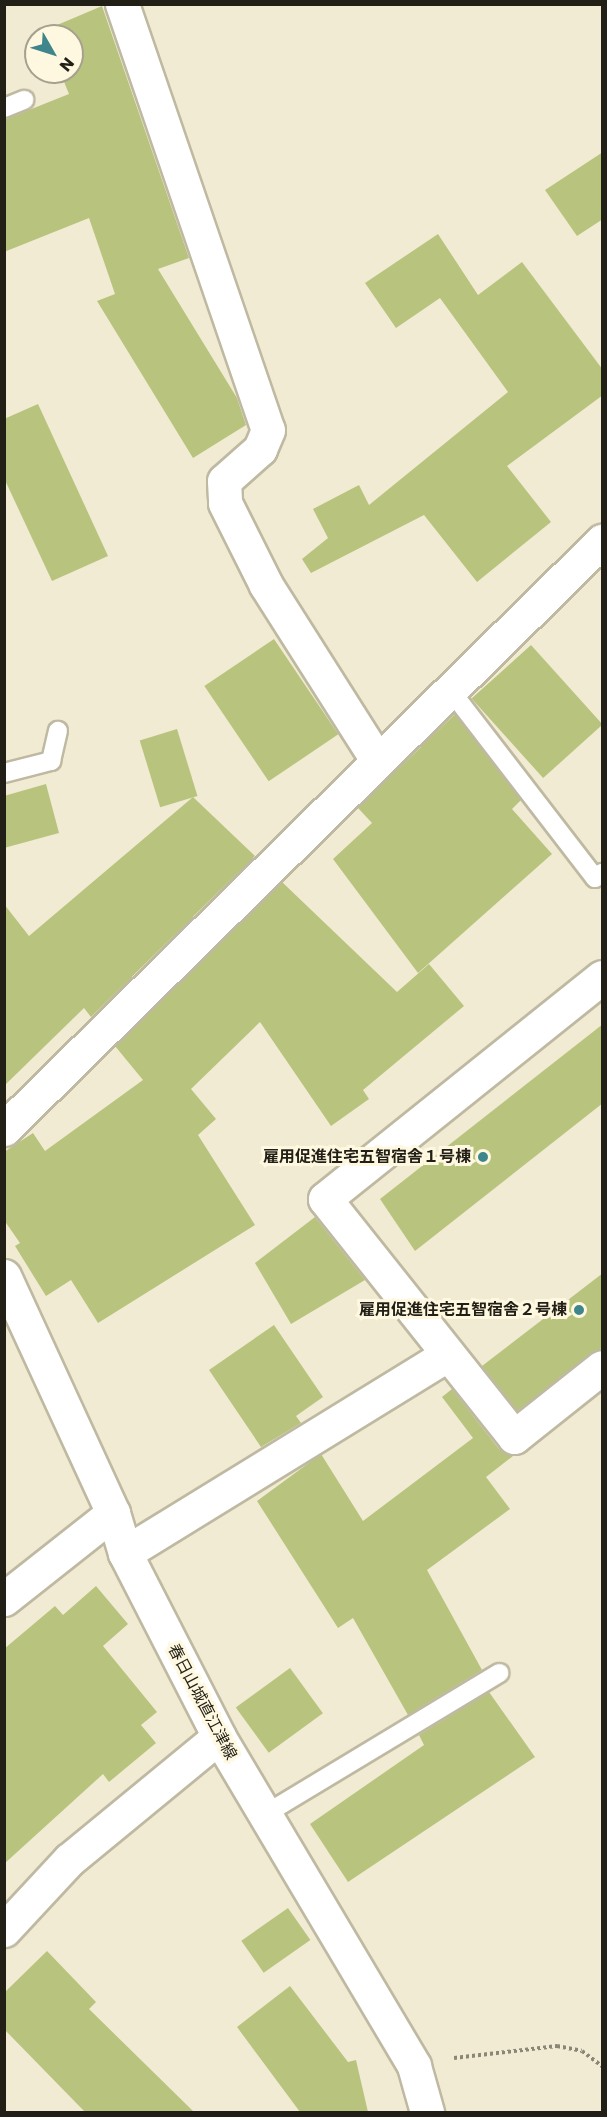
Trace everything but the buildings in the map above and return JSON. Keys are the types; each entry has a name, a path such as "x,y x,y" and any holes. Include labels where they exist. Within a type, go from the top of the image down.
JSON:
{"street":[{"path":"122,4 267,430 260,448 224,481 225,503 266,585 376,758"},
{"path":"4,1129 212,929 376,758 451,691 603,541"},
{"path":"603,977 325,1199 514,1437 603,1367"},
{"name":"春日山城直江津線","path":"4,1276 113,1513 125,1553 219,1737 414,2066 427,2112"},
{"path":"125,1553 448,1354"},
{"path":"4,1599 113,1513"},
{"path":"4,1930 69,1860 219,1737"}],"lane":[{"path":"4,108 24,100"},
{"path":"451,691 595,878 603,873"},
{"path":"4,773 51,761 58,730"},
{"path":"264,1815 499,1673"}],"path":[{"path":"414,2066 557,2046 582,2051 603,2066"}],"place":[{"name":"雇用促進住宅五智宿舎１号棟","path":"483,1157"},
{"name":"雇用促進住宅五智宿舎２号棟","path":"579,1310"}]}
